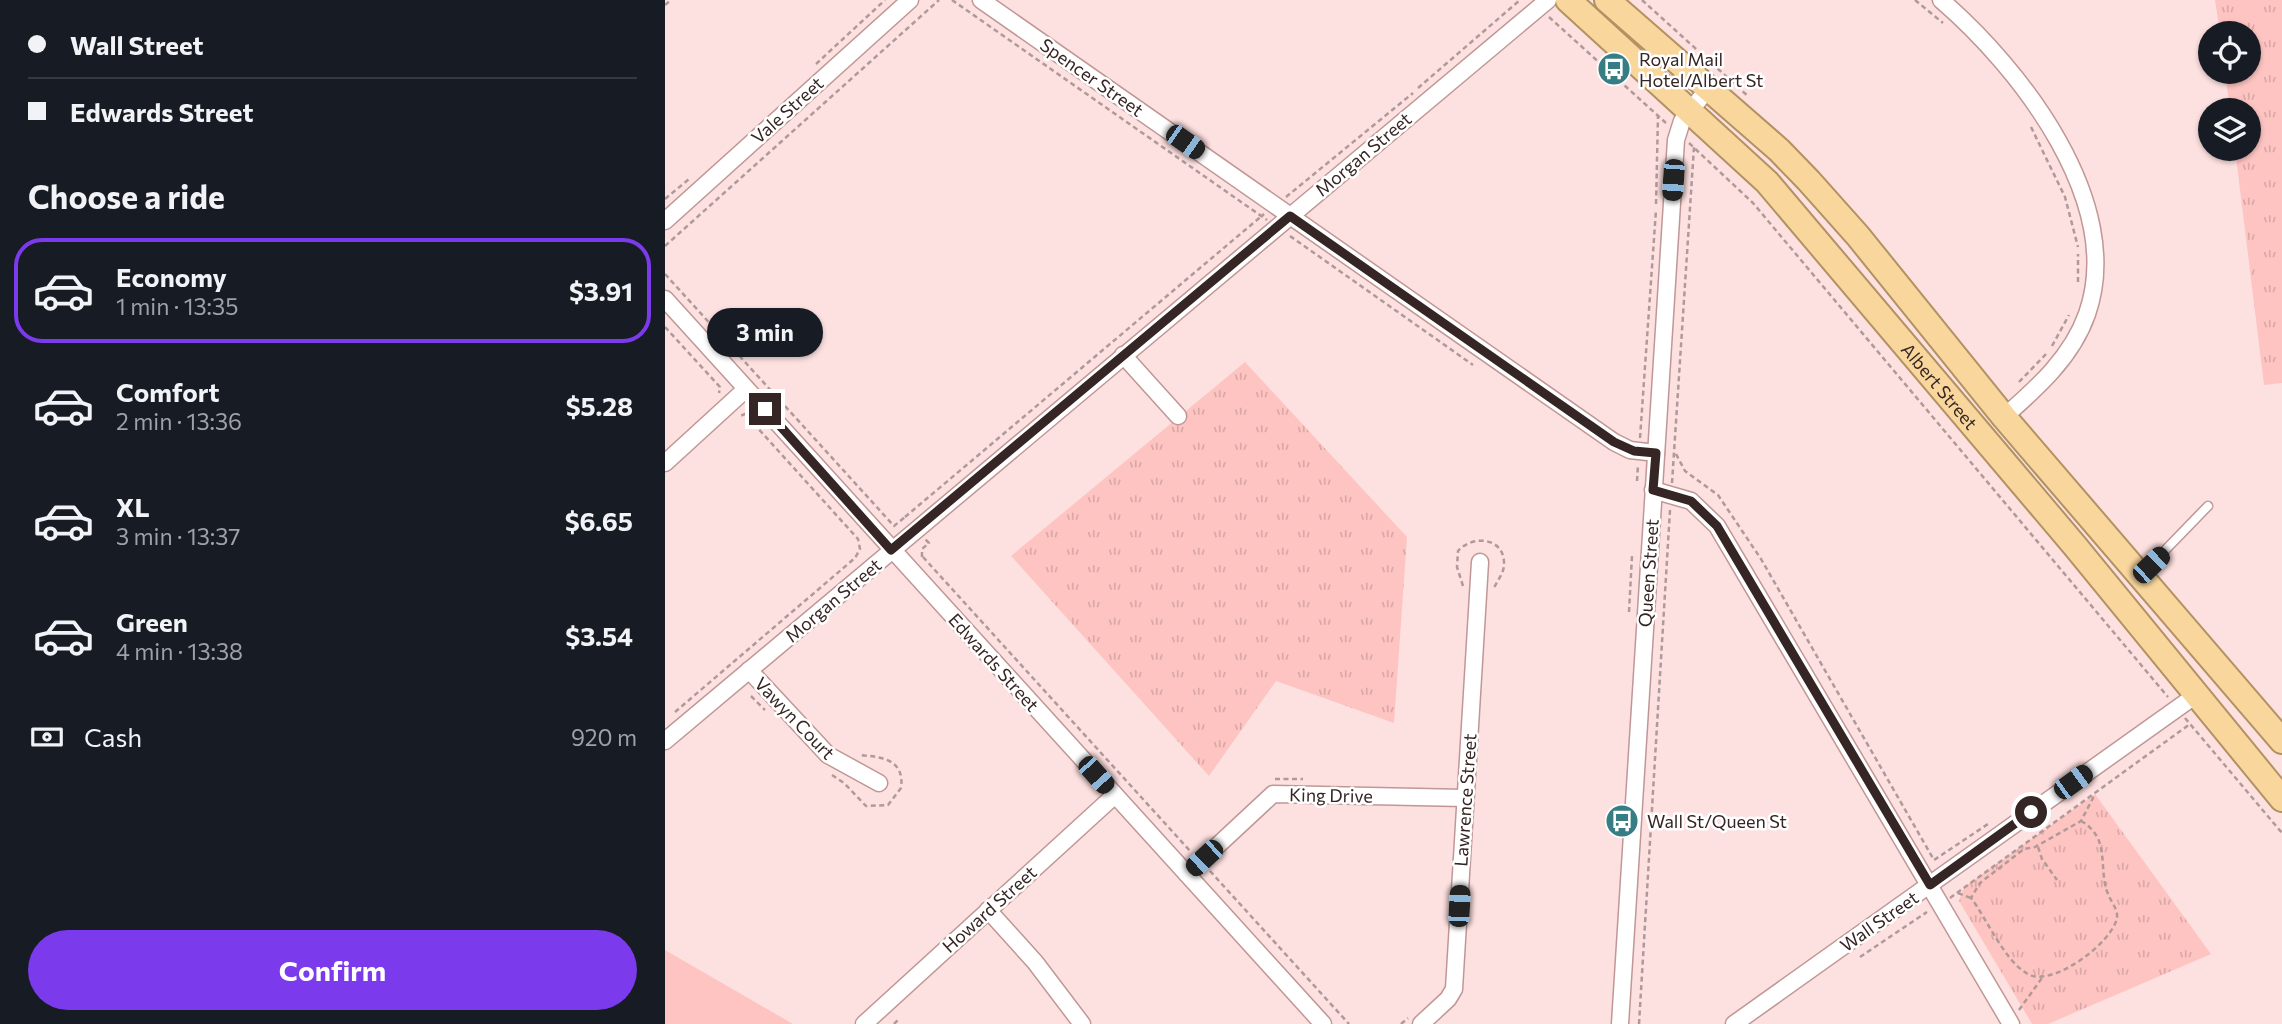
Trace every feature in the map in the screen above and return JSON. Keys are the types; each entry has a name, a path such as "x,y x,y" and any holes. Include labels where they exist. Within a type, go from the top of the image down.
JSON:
{"highway":[{"name":"Albert Street","path":"1568,0 1767,182 2075,546 2186,701 2282,799"},
{"name":"Albert Street","path":"1607,0 1707,90 1779,150 1859,236 2004,417 2282,741"},
{"path":"2075,546 2098,527"}],"street":[{"name":"Vale Street","path":"665,221 909,0"},
{"name":"Spencer Street","path":"981,0 1609,439 1639,451 1656,453"},
{"path":"1941,0 1990,46 2035,102 2077,184 2093,244 2092,295 2083,324 2061,361 2004,417"},
{"name":"Morgan Street","path":"665,741 891,550 911,523 1123,355 1543,4"},
{"name":"Queen Street","path":"1620,1024 1677,132 1689,111 1707,90"},
{"name":"Edwards Street","path":"665,299 1323,1024"},
{"path":"1123,355 1178,416"},
{"path":"665,463 747,389"},
{"path":"1653,490 1672,493 1697,505 1721,532 2009,1021"},
{"name":"Lawrence Street","path":"1416,1019 1453,991 1480,562"},
{"name":"Vawyn Court","path":"749,670 828,755 880,783"},
{"name":"Wall Street","path":"1734,1024 2186,701"},
{"name":"King Drive","path":"1187,874 1273,794 1465,798"},
{"name":"Howard Street","path":"864,1024 1115,795"},
{"path":"988,910 1035,962 1082,1024"}],"lane":[{"path":"2140,576 2208,506"}],"path":[{"path":"665,5 671,0"},
{"path":"665,246 939,0"},
{"path":"952,0 1473,365"},
{"path":"665,274 894,526 911,523 1262,216 1416,90 1520,0"},
{"path":"1915,0 1944,24"},
{"path":"1543,4 1658,116 1753,203 2186,701 2190,724 2282,833"},
{"path":"1637,481 1656,204 1658,116"},
{"path":"2030,126 2065,197 2073,220 2078,250 2077,285"},
{"path":"1639,1024 1694,147"},
{"path":"2019,383 2052,347 2072,309"},
{"path":"665,327 720,387"},
{"path":"675,712 855,558 860,549 858,539 745,414"},
{"path":"1675,450 1685,471 1718,495 1761,559 1934,860"},
{"path":"911,523 929,543 922,549 923,557 1191,852"},
{"path":"1629,612 1632,556"},
{"path":"909,569 923,557"},
{"path":"1860,957 1921,913 1957,893 1960,888 2190,724"},
{"path":"856,754 880,756 892,762 899,770 901,788"},
{"path":"1971,898 1987,877 2024,849 2037,846 2081,821 2093,798 2092,794"},
{"path":"2009,1021 2042,978 2084,957 2103,940 2116,921 2117,912 2106,887 2099,842 2081,821"},
{"path":"2037,846 2043,862 2057,880"},
{"path":"1210,871 1349,1024"},
{"path":"1957,893 1971,898 2012,960 2027,973 2042,978"},
{"path":"894,1024 900,1018"},
{"path":"1401,1024 1416,1019"}],"green space":[{"path":"2215,0 2282,0 2282,383 2264,385 2236,161 2261,161 2261,98 2228,98 2227,84 2261,84 2261,21 2218,21"},
{"path":"1245,362 1407,537 1394,723 1276,681 1209,776 1011,556"},
{"path":"2095,794 2211,954 2048,1024 2032,1024 1959,901 1964,887"},
{"path":"665,950 793,1024 665,1024"}],"place":[{"name":"Royal Mail Hotel/Albert St","path":"1614,69"},
{"name":"Wall St/Queen St","path":"1622,821"}],"route":[{"path":"765,409 891,550 1290,216 1614,442 1634,451 1656,453 1653,490 1691,501 1707,513 1717,526 1930,885 2031,812"}]}
